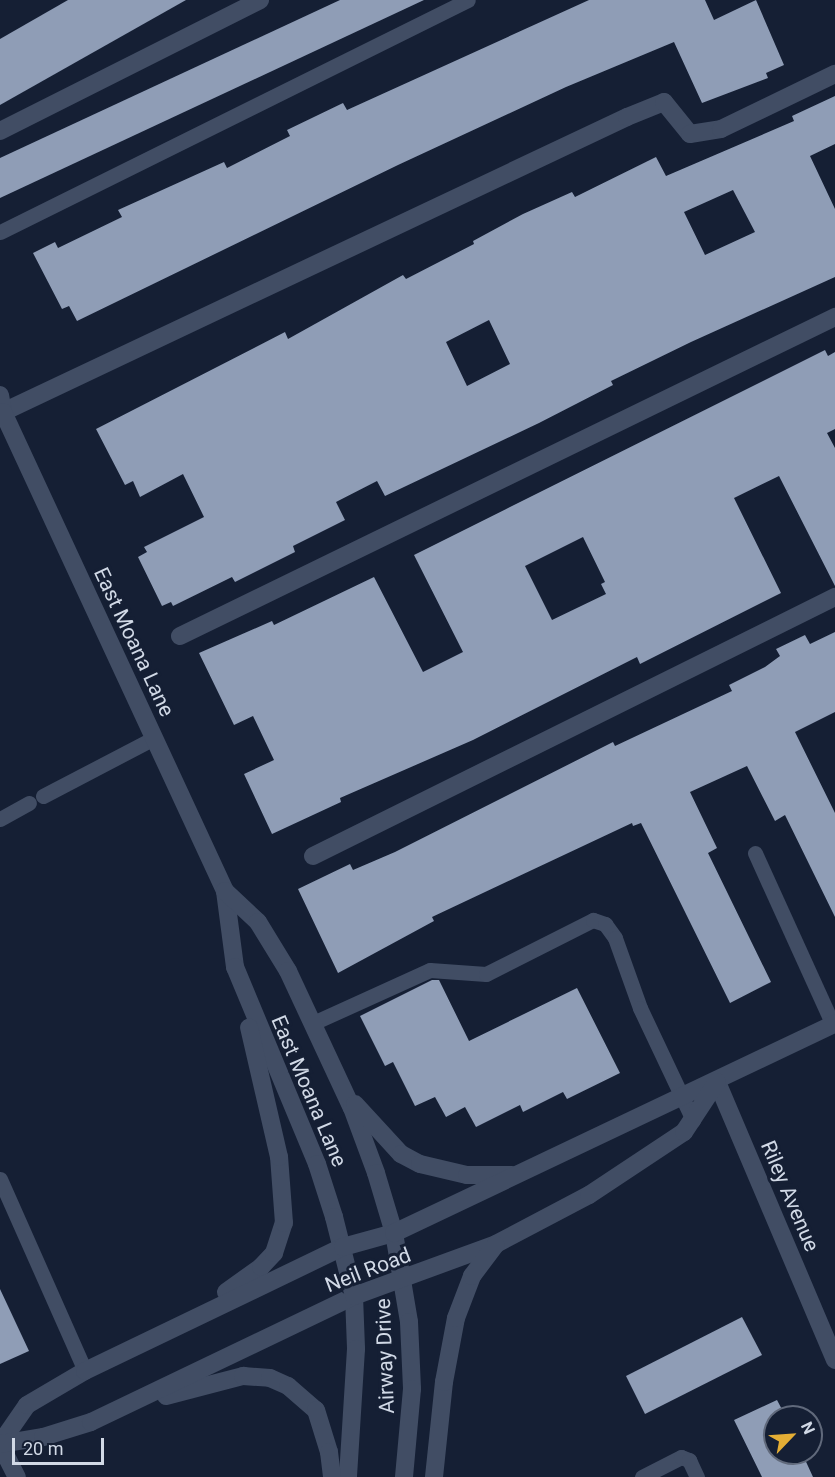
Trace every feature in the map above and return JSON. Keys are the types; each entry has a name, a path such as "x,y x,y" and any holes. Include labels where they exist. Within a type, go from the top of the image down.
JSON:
{"street":[{"path":"0,132 260,0"},
{"path":"1,406 664,102 690,134 722,129 835,74"},
{"path":"180,636 835,317"},
{"name":"East Moana Lane","path":"1,406 225,891 235,967 317,1164 350,1273"},
{"path":"313,856 835,597"},
{"name":"East Moana Lane","path":"225,891 263,930 313,1023 343,1089 376,1173 394,1233"},
{"path":"92,1368 244,1281 261,1268 281,1240 284,1197 279,1157 235,967"},
{"name":"Neil Road","path":"0,1444 27,1405 92,1368 343,1247 394,1233 834,1025"},
{"name":"Neil Road","path":"0,1444 43,1437 128,1406 354,1296 404,1281 496,1244 589,1196 684,1132 717,1082"},
{"name":"Riley Avenue","path":"717,1082 835,1360"},
{"path":"343,1089 395,1149 420,1164 467,1175 516,1175"},
{"name":"Airway Drive","path":"394,1233 404,1281 412,1389 404,1477"},
{"path":"435,1477 444,1382 456,1318 472,1276 496,1244"},
{"name":"Airway Drive","path":"348,1477 356,1349 354,1296 350,1273"},
{"path":"128,1406 243,1376 270,1378 288,1386 316,1410 329,1452 332,1477"},
{"path":"0,1444 17,1477"}],"lane":[{"path":"0,232 468,0"},
{"path":"0,819 154,738"},
{"path":"755,853 834,1025"},
{"path":"313,1023 430,970 486,974 593,920 605,924 615,938 640,1008 693,1120"},
{"path":"0,1179 92,1368"},
{"path":"642,1477 681,1457 688,1460 697,1477"}],"building":[{"path":"68,0 186,0 0,105 0,39"},
{"path":"340,0 424,0 0,198 0,158"},
{"path":"589,0 705,0 714,20 756,0 784,65 766,73 768,78 702,103 674,42 566,87 398,165 77,321 69,306 62,309 33,253 55,242 58,248 122,217 118,210 224,162 227,168 290,136 287,130 343,103 347,110"},
{"path":"835,96 835,144 810,156 835,209 835,277 691,342 611,381 613,385 539,423 385,496 377,481 336,502 345,520 293,546 295,552 235,582 232,577 173,606 171,602 162,606 138,557 147,552 144,547 204,517 183,474 140,497 133,481 125,485 96,429 285,332 288,339 403,275 406,279 474,244 473,241 523,214 572,192 575,197 656,157 666,176 794,121 792,116","holes":["733,190 755,232 705,255 684,212","489,320 510,364 467,386 446,342"]},
{"path":"825,350 828,356 835,352 835,429 827,433 835,448 835,586 779,476 734,498 781,593 640,664 637,657 473,740 340,798 341,802 272,834 244,774 274,760 253,716 234,725 199,653 272,621 274,625 374,577 423,672 463,652 414,555","holes":["583,537 605,582 601,584 606,594 552,620 525,566"]},
{"path":"835,632 835,712 795,732 835,813 835,917 785,815 775,821 747,766 690,792 717,848 708,853 771,982 730,1003 641,823 633,826 632,823 432,917 434,921 338,973 298,889 350,864 353,870 395,852 613,742 615,746 732,691 729,685 765,667 780,656 776,649 805,635 810,644"},
{"path":"432,980 439,980 469,1041 577,988 620,1073 567,1099 563,1092 523,1112 520,1105 476,1127 465,1107 446,1117 435,1097 415,1106 393,1062 385,1066 360,1016"},
{"path":"0,1289 29,1351 0,1364"},
{"path":"742,1317 762,1355 645,1414 626,1376"},
{"path":"777,1400 780,1405 766,1405"},
{"path":"763,1407 763,1465 808,1465 813,1477 762,1477 734,1420"}]}
